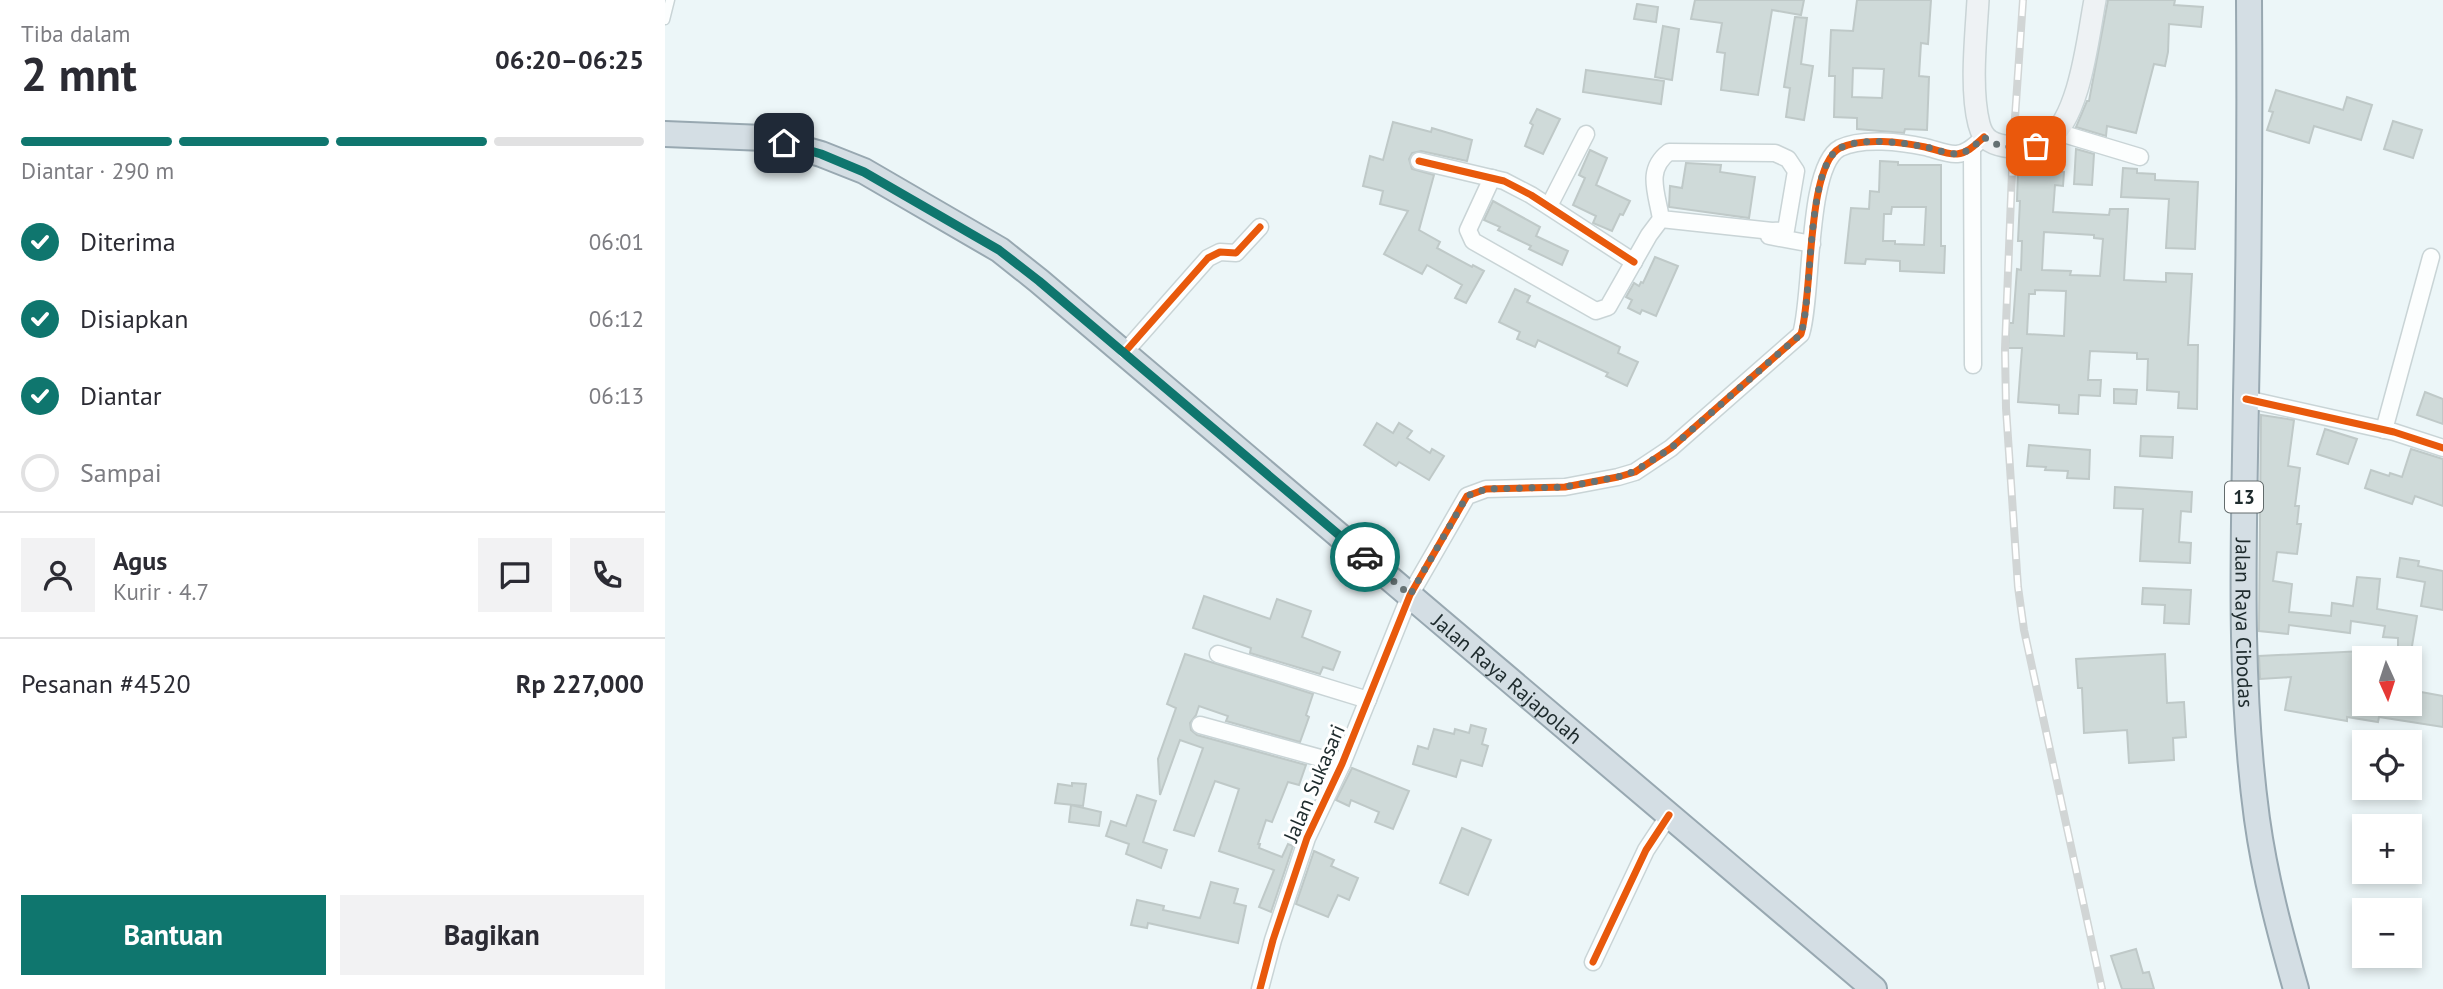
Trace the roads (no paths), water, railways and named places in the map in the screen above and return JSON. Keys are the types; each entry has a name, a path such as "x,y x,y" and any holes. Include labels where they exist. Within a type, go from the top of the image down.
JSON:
{"highway":[{"name":"Jalan Raya Cibodas","path":"2249,0 2251,145 2243,520 2250,747 2257,820 2277,924 2296,989"},
{"name":"Jalan Raya Rajapolah","path":"665,134 765,138 821,154 864,172 999,250 1039,281 1874,989"}],"main road":[{"path":"1978,0 1978,143 1989,142 2021,148 2036,146 2049,139 2057,132 2069,111 2082,72 2095,0"}],"street":[{"path":"2057,132 2140,157"},
{"path":"1549,206 1586,134"},
{"path":"1812,244 1819,181 1828,159 1840,148 1867,141 1920,146 1957,154 1978,143 1973,365"},
{"path":"1602,323 1649,234 1661,219 1654,176 1658,160 1669,152 1775,153 1788,159 1796,171 1786,230"},
{"path":"1419,161 1504,181 1549,206 1635,262"},
{"path":"1492,178 1468,230 1473,241 1596,311 1608,307 1635,262 1652,240 1667,229 1755,234 1812,244"},
{"path":"1661,219 1772,231 1786,230 1812,244"},
{"path":"1124,353 1208,258 1220,253 1236,253 1259,227"},
{"name":"Jalan Sukasari","path":"1260,989 1273,940 1307,838 1342,764 1410,595 1467,496 1486,489 1565,487 1618,477 1635,471 1671,448 1801,334 1807,311 1812,244"},
{"path":"2384,430 2431,257"},
{"path":"2246,399 2384,430 2443,448"},
{"path":"1218,654 1368,700"},
{"path":"1200,725 1342,764"},
{"path":"1593,962 1646,850 1669,815"}],"lane":[{"path":"665,20 670,0"}],"railway":[{"path":"2023,0 2013,147 2005,349 2006,408 2018,587 2024,630 2102,989"}]}
